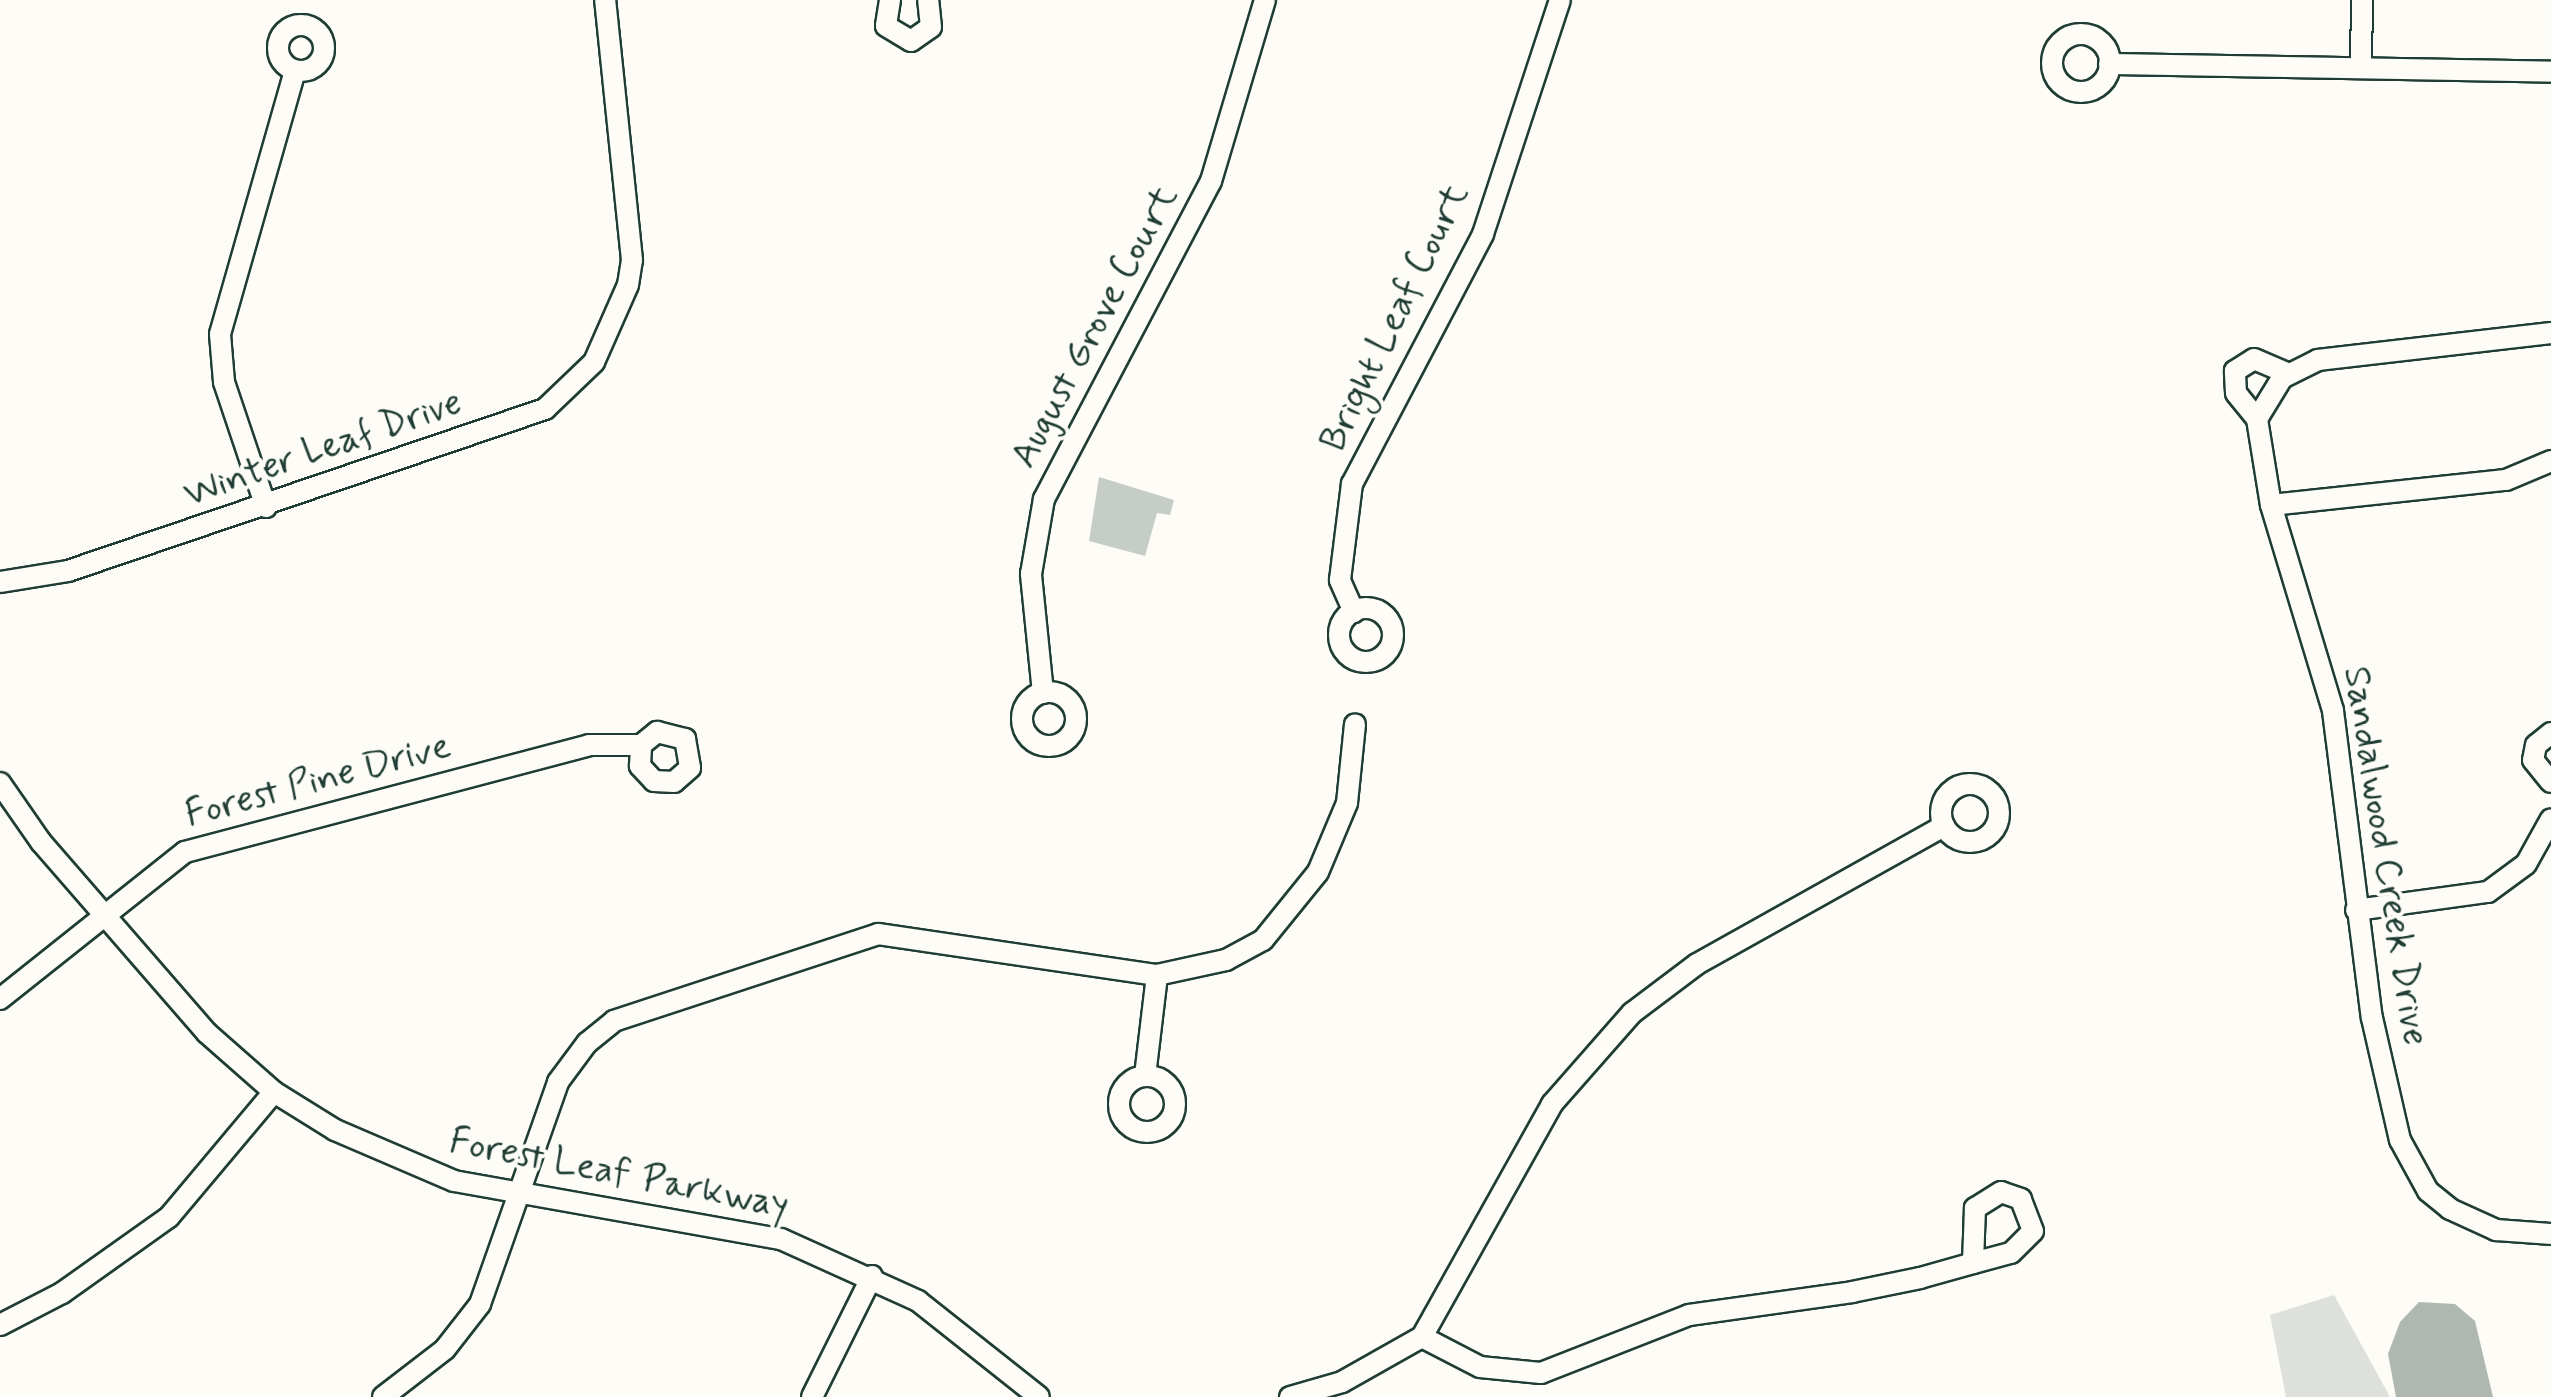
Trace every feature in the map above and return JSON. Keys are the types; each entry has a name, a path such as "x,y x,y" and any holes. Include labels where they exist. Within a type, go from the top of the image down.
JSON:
{"street":[{"name":"Winter Leaf Drive","path":"0,582 68,571 545,410 594,362 622,311 632,260 605,0"},
{"path":"890,0 886,26 912,41 932,27 928,0"},
{"name":"August Grove Court","path":"1043,693 1031,574 1044,498 1211,181 1265,0"},
{"name":"Bright Leaf Court","path":"1354,612 1340,564 1352,484 1483,234 1560,0"},
{"path":"2361,68 2362,0"},
{"path":"2110,64 2551,72"},
{"path":"266,507 224,382 220,334 295,70"},
{"path":"2257,419 2289,374 2318,360 2551,333"},
{"name":"Sandalwood Creek Drive","path":"2289,374 2254,359 2236,370 2236,393 2257,419 2272,505 2333,711 2356,910 2393,1116 2412,1167 2428,1192 2496,1230 2551,1234"},
{"path":"2272,505 2506,480 2551,462"},
{"path":"383,1397 445,1349 480,1304 515,1194 572,1058 614,1021 697,988 878,934 1157,975 1195,971 1236,956 1263,940 1298,904 1334,840 1346,804 1355,724"},
{"path":"2551,733 2536,745 2533,760 2551,782"},
{"name":"Forest Pine Drive","path":"0,998 149,874 224,838 588,745 641,745"},
{"name":"Forest Leaf Parkway","path":"0,782 101,915 207,1033 274,1092 392,1159 515,1194 781,1239 872,1276 957,1330 1039,1397"},
{"path":"2356,910 2488,892 2526,864 2551,819"},
{"path":"1290,1397 1342,1382 1422,1337 1552,1104 1606,1038 1698,964 1944,826"},
{"path":"1145,1076 1157,975"},
{"path":"0,1326 62,1294 169,1217 274,1092"},
{"path":"1422,1337 1480,1366 1540,1372 1689,1315 1852,1292 1974,1264"},
{"path":"812,1397 872,1276"}],"shaded area":[{"path":"2334,1295 2390,1397 2286,1397 2270,1315"},
{"path":"2419,1302 2455,1304 2475,1321 2493,1397 2396,1397 2388,1354 2400,1322"}],"building":[{"path":"1099,477 1174,500 1170,515 1157,513 1145,556 1089,541"}]}
